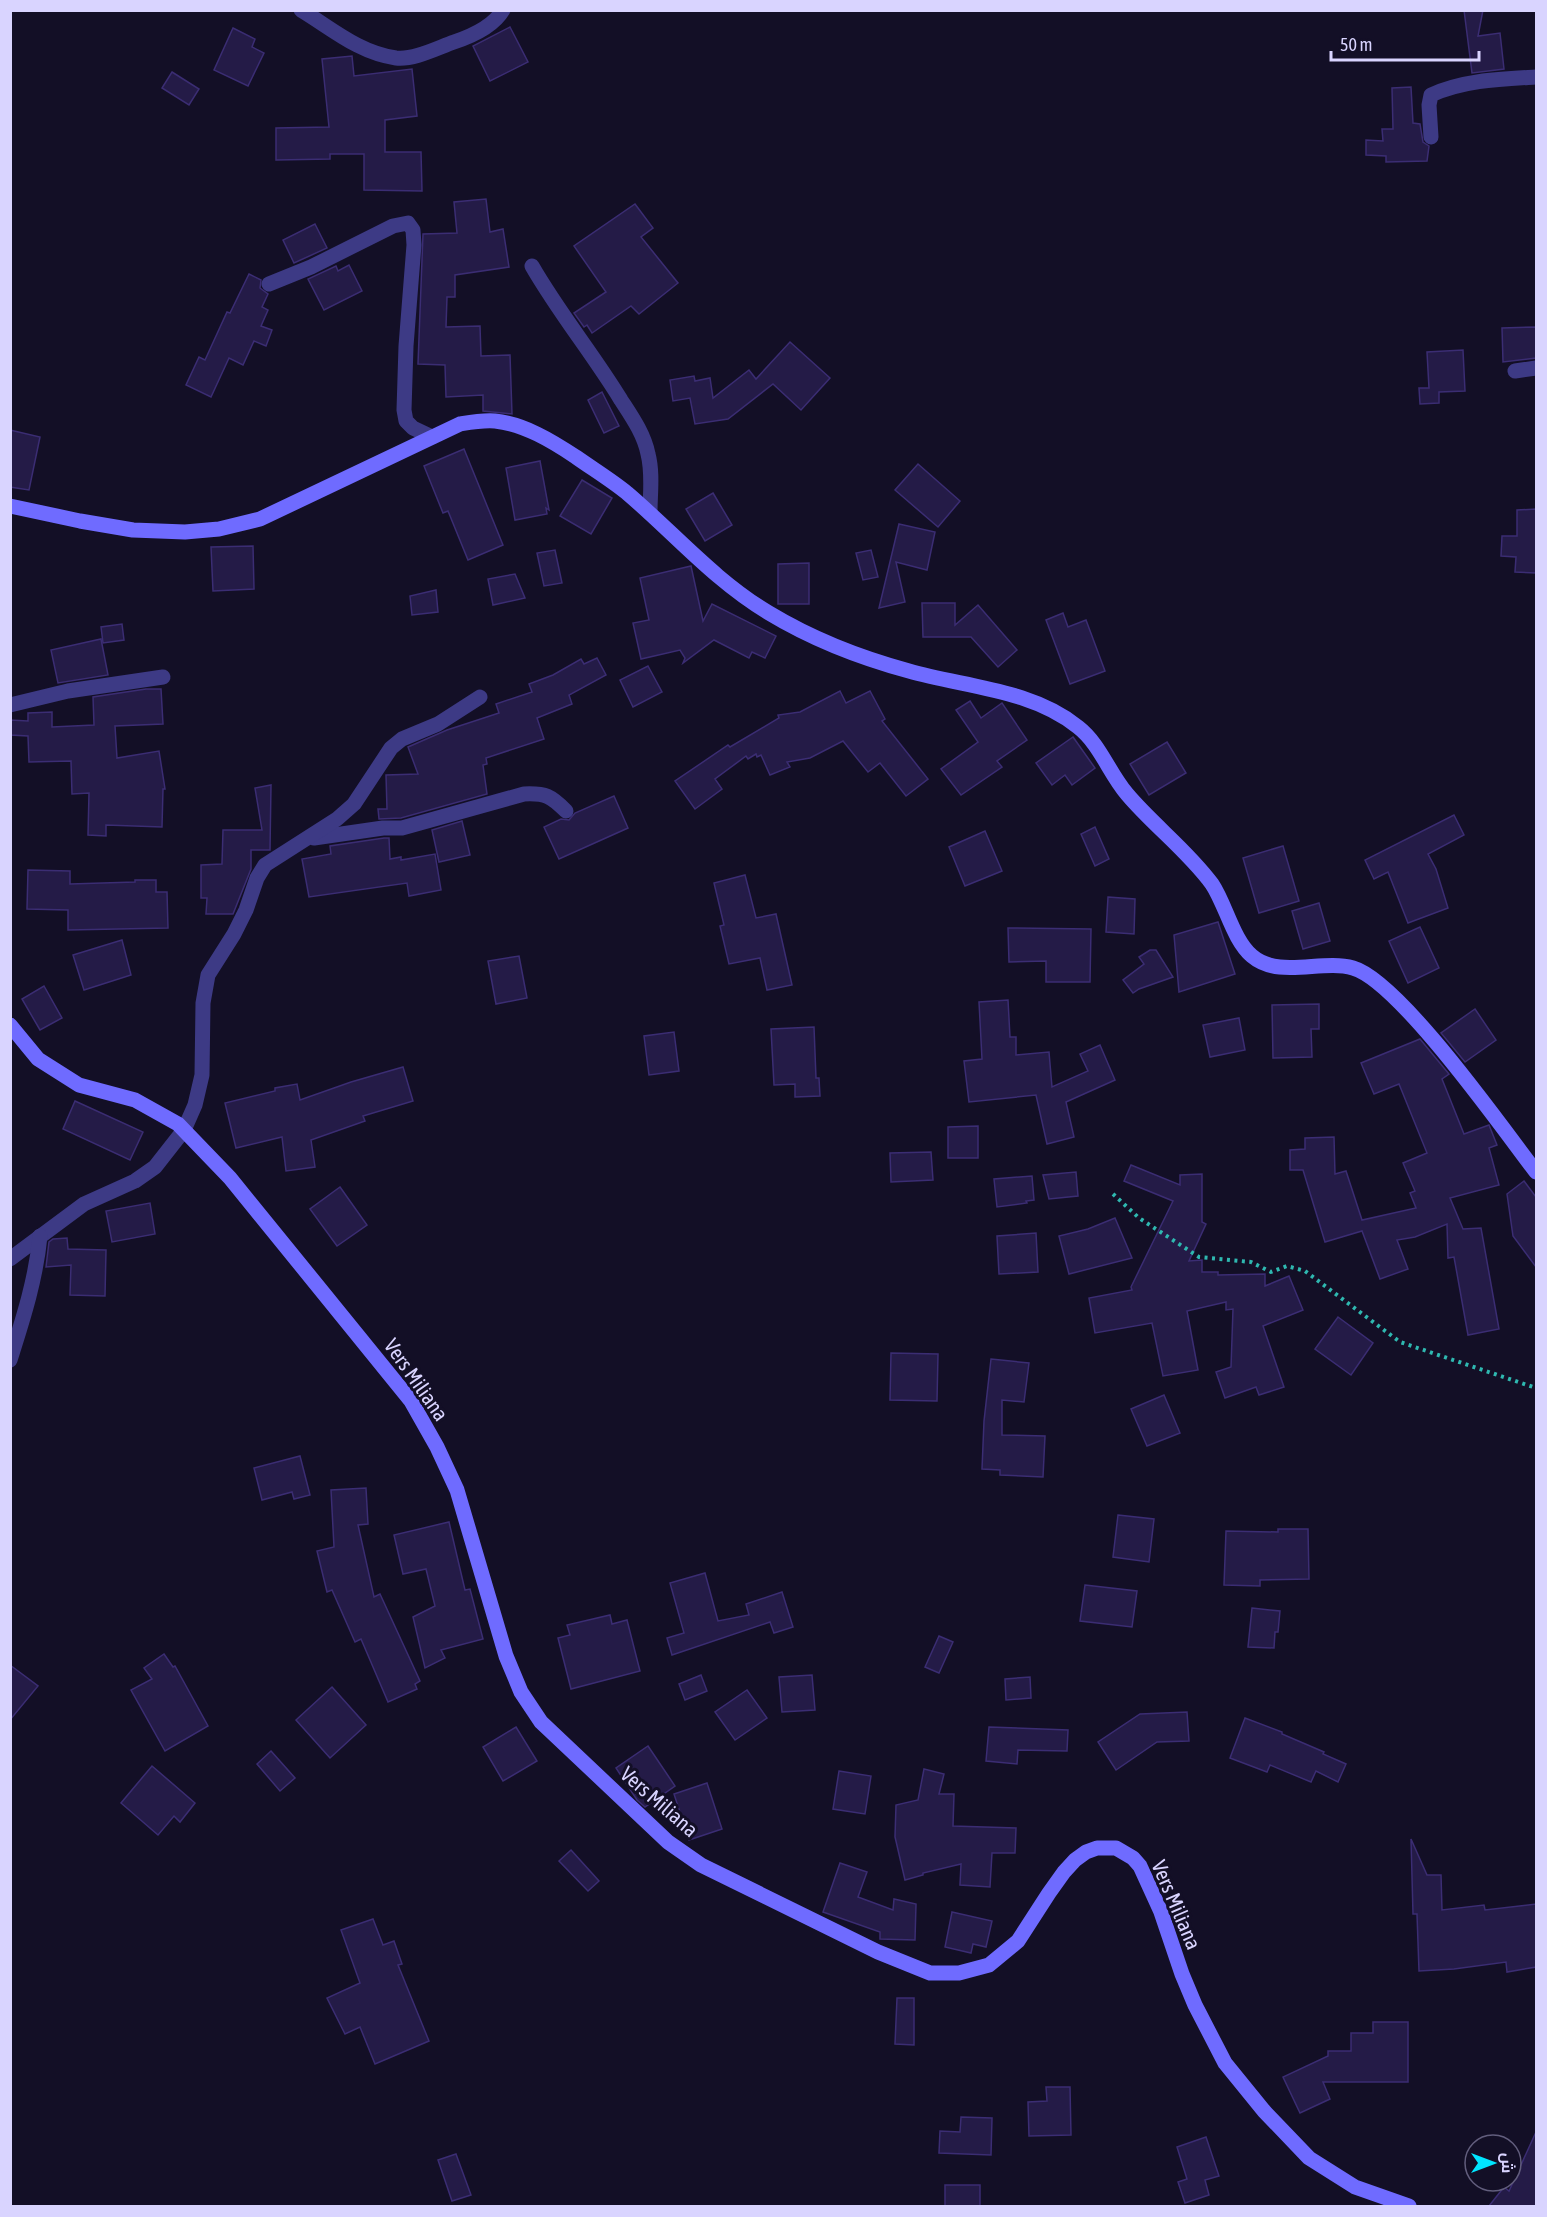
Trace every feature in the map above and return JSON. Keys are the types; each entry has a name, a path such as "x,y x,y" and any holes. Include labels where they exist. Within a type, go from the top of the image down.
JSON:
{"main road":[{"path":"10,506 133,530 185,532 219,529 260,519 460,424 482,420 499,421 532,431 624,490 738,594 770,614 839,648 911,672 999,692 1038,704 1080,728 1098,749 1124,791 1208,879 1222,902 1240,941 1251,956 1263,963 1282,967 1354,968 1371,977 1394,996 1440,1048 1536,1172"},
{"name":"Vers Miliana","path":"10,1025 38,1059 79,1085 135,1100 178,1124 230,1178 411,1401 437,1447 457,1490 506,1656 521,1692 542,1722 668,1842 701,1865 878,1952 930,1973 959,1973 989,1965 1018,1941 1049,1893 1075,1860 1097,1848 1116,1848 1125,1852 1140,1866 1150,1885 1195,2005 1225,2063 1264,2111 1309,2158 1355,2187 1408,2206"}],"street":[{"path":"301,10 356,45 397,58 421,54 460,40 488,27 503,10"},
{"path":"1431,137 1429,105 1431,95 1446,88 1497,79 1536,77"},
{"path":"268,284 311,267 393,226 408,223 413,230 414,245 406,346 404,410 406,421 413,428 432,437"},
{"path":"532,266 553,302 602,369 641,432 648,453 651,473 650,513"},
{"path":"1515,371 1536,368"},
{"path":"10,705 69,691 163,677"},
{"path":"10,1259 84,1204 135,1181 155,1167 184,1130 195,1105 202,1075 203,1003 208,975 234,934 246,910 257,878 265,865 337,819 354,804 390,748 402,739 438,724 480,697"},
{"path":"306,839 383,828 402,828 524,794 542,794 555,800 566,812"},
{"path":"10,1360 38,1265 40,1236"}],"path":[{"path":"1113,1194 1139,1218 1199,1257 1251,1262 1271,1272 1287,1266 1305,1271 1400,1342 1536,1388"}],"building":[{"path":"1464,10 1483,10 1478,36 1500,33 1504,69 1472,73"},
{"path":"510,27 528,62 490,81 473,46"},
{"path":"233,28 255,39 252,47 264,53 248,86 214,70"},
{"path":"352,56 354,76 412,69 417,116 385,120 385,152 421,152 422,191 364,190 364,154 330,154 330,159 276,160 276,128 329,127 322,59"},
{"path":"172,72 199,89 189,105 162,88"},
{"path":"1411,87 1413,123 1420,124 1423,142 1429,146 1427,161 1386,162 1386,156 1366,155 1366,140 1383,141 1382,129 1393,129 1392,88"},
{"path":"486,199 490,232 503,229 509,267 455,275 455,297 447,297 446,327 480,326 481,356 510,355 512,414 483,411 483,395 446,397 445,365 418,364 423,234 457,233 454,202"},
{"path":"635,204 653,228 641,237 678,283 639,314 631,306 592,333 587,325 584,327 574,313 606,292 574,246"},
{"path":"315,224 327,248 294,263 283,240"},
{"path":"349,265 362,291 324,310 308,279 336,266 338,271"},
{"path":"249,274 261,280 260,288 268,294 262,307 268,310 261,326 272,330 266,346 254,341 243,365 229,358 211,397 186,385 199,357 205,360 227,312 230,313"},
{"path":"1536,327 1536,358 1503,362 1502,328"},
{"path":"790,342 830,378 801,410 773,384 728,419 695,424 690,398 673,401 670,380 694,376 695,381 710,378 713,398 749,370 756,379"},
{"path":"1463,350 1465,391 1439,392 1439,403 1420,404 1419,388 1429,388 1427,352"},
{"path":"602,392 619,426 604,433 588,400"},
{"path":"10,430 40,437 29,490 10,487"},
{"path":"464,449 503,545 468,560 448,511 443,513 424,466"},
{"path":"540,461 549,510 546,508 547,514 515,520 506,468"},
{"path":"918,464 960,501 938,527 895,490"},
{"path":"582,480 612,498 591,534 560,516"},
{"path":"713,493 732,525 705,541 686,509"},
{"path":"1536,509 1536,573 1515,572 1516,557 1501,556 1502,536 1517,536 1517,510"},
{"path":"899,524 935,532 927,570 896,562 905,602 879,608"},
{"path":"253,546 254,589 213,591 211,547"},
{"path":"555,550 562,583 544,586 537,553"},
{"path":"871,550 878,577 863,580 856,553"},
{"path":"809,563 809,604 778,604 778,564"},
{"path":"691,566 703,621 712,604 776,636 765,658 752,652 749,658 714,640 683,663 685,658 680,650 641,659 633,623 649,620 640,578"},
{"path":"515,574 525,598 493,605 488,579"},
{"path":"436,590 438,612 412,615 410,596"},
{"path":"922,603 955,603 955,625 978,605 1017,650 998,667 971,637 923,637"},
{"path":"1063,613 1068,627 1086,620 1105,671 1070,684 1046,620"},
{"path":"122,624 124,640 103,643 101,627"},
{"path":"101,639 108,675 58,683 51,650"},
{"path":"597,658 606,675 569,695 572,704 537,718 544,739 486,758 487,764 483,765 487,794 401,818 379,819 378,809 387,809 386,775 418,774 408,747 447,730 499,713 496,704 532,692 529,684 553,675 581,659 584,664"},
{"path":"648,666 662,692 633,707 620,680"},
{"path":"161,689 163,724 115,726 117,758 159,751 165,789 163,789 162,827 106,825 106,836 88,835 89,793 72,794 71,761 29,762 28,736 10,735 10,720 28,721 28,713 52,712 52,727 94,725 93,697"},
{"path":"840,691 846,703 870,691 885,719 882,721 928,779 906,796 880,763 868,772 843,741 810,758 787,762 790,767 770,775 761,755 757,757 756,754 748,759 746,756 715,779 722,789 695,809 675,781 728,745 730,747 779,718 778,715 800,712"},
{"path":"970,701 981,718 1002,703 1027,740 997,761 1002,767 961,795 941,769 978,742 956,710"},
{"path":"1073,737 1095,768 1072,785 1065,775 1052,785 1036,763"},
{"path":"1167,742 1186,773 1149,795 1130,764"},
{"path":"271,785 270,850 251,850 251,869 233,914 206,914 207,898 201,898 201,865 222,864 223,830 262,830 255,788"},
{"path":"614,796 628,828 559,859 544,827 561,819 569,820 575,813"},
{"path":"1454,815 1464,835 1428,854 1436,869 1448,908 1408,923 1388,872 1374,879 1365,860"},
{"path":"462,821 470,855 439,862 432,830"},
{"path":"1095,827 1109,859 1095,866 1081,834"},
{"path":"985,831 1002,871 965,886 949,847"},
{"path":"389,838 390,859 401,857 401,860 435,854 441,890 409,896 407,883 309,897 302,859 331,854 330,846"},
{"path":"1283,846 1299,901 1259,913 1243,858"},
{"path":"28,870 70,871 70,884 156,880 156,892 167,892 168,928 68,930 68,910 27,909"},
{"path":"745,875 756,918 776,914 792,985 767,990 760,958 729,964 720,926 724,925 714,883"},
{"path":"1108,897 1135,899 1134,934 1106,932"},
{"path":"1319,903 1330,941 1303,949 1292,911"},
{"path":"1218,922 1235,974 1179,992 1174,935"},
{"path":"1420,927 1439,968 1408,983 1389,941"},
{"path":"1008,928 1091,929 1090,982 1046,982 1046,961 1009,962"},
{"path":"122,940 131,975 84,990 73,955"},
{"path":"1150,950 1156,950 1173,977 1133,993 1123,980 1144,964 1139,957"},
{"path":"519,956 527,998 496,1004 488,961"},
{"path":"44,986 62,1018 40,1030 22,999"},
{"path":"1008,1000 1010,1037 1016,1037 1016,1055 1049,1052 1052,1087 1088,1071 1080,1054 1100,1045 1115,1080 1066,1102 1074,1137 1047,1144 1036,1095 969,1102 964,1061 982,1059 979,1002"},
{"path":"1319,1004 1319,1029 1311,1029 1312,1057 1273,1058 1272,1005"},
{"path":"1475,1009 1496,1040 1465,1062 1441,1033"},
{"path":"1239,1018 1245,1050 1210,1057 1203,1025"},
{"path":"814,1027 816,1078 819,1078 820,1096 795,1097 795,1084 774,1085 771,1029"},
{"path":"674,1032 679,1071 649,1075 644,1036"},
{"path":"1420,1039 1449,1074 1442,1079 1464,1134 1489,1125 1497,1145 1489,1148 1499,1185 1450,1198 1463,1229 1481,1228 1499,1329 1468,1335 1454,1257 1448,1258 1447,1224 1415,1237 1397,1240 1408,1269 1380,1279 1362,1231 1325,1242 1303,1170 1290,1170 1290,1150 1305,1149 1305,1138 1334,1137 1335,1174 1346,1171 1362,1220 1416,1208 1410,1193 1415,1191 1403,1163 1427,1153 1399,1084 1374,1094 1361,1063"},
{"path":"403,1067 413,1101 363,1116 365,1121 311,1140 315,1167 286,1171 282,1137 236,1148 225,1103 297,1084 300,1100"},
{"path":"75,1101 143,1132 130,1160 63,1129"},
{"path":"978,1126 978,1158 948,1158 948,1127"},
{"path":"931,1152 933,1180 891,1182 890,1153"},
{"path":"1131,1165 1180,1185 1180,1175 1202,1174 1202,1222 1206,1224 1189,1261 1202,1260 1202,1272 1218,1272 1218,1275 1265,1274 1265,1286 1289,1276 1303,1310 1263,1326 1284,1387 1259,1395 1256,1387 1225,1398 1216,1372 1231,1367 1233,1309 1226,1310 1226,1302 1187,1311 1198,1370 1163,1376 1152,1323 1095,1333 1089,1298 1132,1290 1131,1287 1173,1201 1124,1181"},
{"path":"1076,1172 1078,1196 1049,1199 1043,1175"},
{"path":"1032,1176 1034,1200 997,1207 994,1179"},
{"path":"1524,1181 1536,1197 1536,1267 1513,1236 1507,1194"},
{"path":"340,1187 367,1225 337,1246 310,1209"},
{"path":"150,1203 155,1234 112,1242 106,1211"},
{"path":"1115,1218 1132,1258 1069,1274 1059,1236 1088,1229"},
{"path":"1036,1233 1038,1272 999,1274 997,1236"},
{"path":"67,1238 68,1249 106,1250 105,1296 70,1295 71,1265 46,1267 49,1242 53,1239"},
{"path":"1338,1317 1373,1343 1351,1375 1315,1349"},
{"path":"891,1353 938,1354 937,1401 890,1400"},
{"path":"991,1359 1029,1363 1024,1402 1002,1400 1002,1435 1045,1436 1043,1477 1000,1475 1000,1470 982,1469 984,1421"},
{"path":"1164,1395 1180,1433 1147,1446 1131,1409"},
{"path":"300,1456 310,1495 294,1499 292,1492 262,1500 254,1468"},
{"path":"366,1488 368,1524 358,1525 374,1597 380,1594 420,1681 415,1684 417,1689 388,1702 361,1639 355,1642 332,1590 327,1592 317,1551 334,1547 331,1490"},
{"path":"1118,1515 1154,1519 1149,1562 1113,1557"},
{"path":"449,1522 465,1590 470,1589 483,1639 441,1650 445,1658 425,1668 413,1617 435,1606 426,1569 403,1574 394,1535"},
{"path":"1278,1529 1308,1529 1309,1579 1260,1580 1260,1586 1224,1585 1226,1531 1278,1532"},
{"path":"705,1573 718,1621 749,1615 746,1604 782,1592 793,1627 774,1633 770,1622 672,1655 667,1638 684,1633 670,1583"},
{"path":"1085,1585 1137,1591 1132,1627 1080,1621"},
{"path":"1252,1608 1280,1611 1274,1648 1248,1647"},
{"path":"610,1615 612,1624 627,1620 640,1671 571,1689 558,1638 570,1635 567,1625"},
{"path":"939,1636 953,1642 939,1673 925,1667"},
{"path":"164,1654 173,1667 175,1666 208,1726 165,1751 131,1690 152,1679 144,1668"},
{"path":"10,1665 38,1686 10,1720"},
{"path":"701,1675 707,1691 685,1700 679,1684"},
{"path":"812,1675 815,1710 782,1712 779,1677"},
{"path":"1030,1677 1031,1698 1006,1700 1005,1679"},
{"path":"332,1687 366,1725 330,1758 296,1720"},
{"path":"747,1690 767,1718 735,1740 715,1712"},
{"path":"1187,1712 1189,1741 1157,1742 1116,1770 1098,1742 1140,1714"},
{"path":"1245,1718 1282,1732 1346,1764 1338,1782 1316,1771 1311,1782 1270,1765 1267,1772 1230,1758"},
{"path":"516,1727 537,1761 503,1781 483,1747"},
{"path":"989,1727 1068,1730 1067,1751 1018,1750 1017,1764 986,1761"},
{"path":"648,1746 675,1786 645,1807 637,1800 616,1768"},
{"path":"271,1751 295,1778 280,1791 257,1764"},
{"path":"152,1766 195,1803 180,1822 174,1816 158,1835 121,1803"},
{"path":"924,1769 944,1774 939,1794 954,1794 953,1826 1016,1828 1015,1853 992,1853 990,1887 960,1885 961,1864 905,1880 895,1837 896,1805 918,1800"},
{"path":"839,1771 871,1776 865,1814 833,1809"},
{"path":"707,1783 722,1829 689,1840 674,1794"},
{"path":"1411,1839 1427,1875 1441,1875 1442,1910 1484,1905 1485,1910 1536,1904 1536,1967 1507,1972 1506,1962 1419,1971 1417,1914 1413,1914"},
{"path":"571,1850 599,1881 588,1891 559,1861"},
{"path":"840,1863 867,1872 858,1897 893,1910 894,1899 916,1904 915,1940 880,1939 880,1932 823,1912"},
{"path":"952,1912 992,1921 986,1947 973,1944 971,1953 945,1947"},
{"path":"373,1919 383,1945 394,1941 402,1964 398,1965 429,2041 375,2064 360,2027 345,2034 327,1998 360,1983 341,1930"},
{"path":"897,1998 914,1998 914,2045 895,2044"},
{"path":"1373,2022 1408,2022 1408,2082 1323,2082 1330,2099 1300,2113 1283,2077 1328,2056 1328,2051 1351,2051 1351,2033 1373,2033"},
{"path":"1046,2087 1070,2087 1071,2135 1029,2136 1028,2102 1047,2101"},
{"path":"961,2117 992,2118 991,2155 939,2153 940,2131 960,2132"},
{"path":"1536,2132 1536,2206 1489,2206 1499,2193 1523,2193 1523,2160"},
{"path":"1206,2137 1219,2176 1205,2180 1209,2195 1185,2203 1178,2182 1187,2179 1177,2147"},
{"path":"456,2154 471,2195 452,2201 438,2160"},
{"path":"945,2185 980,2185 980,2206 945,2206"}]}
